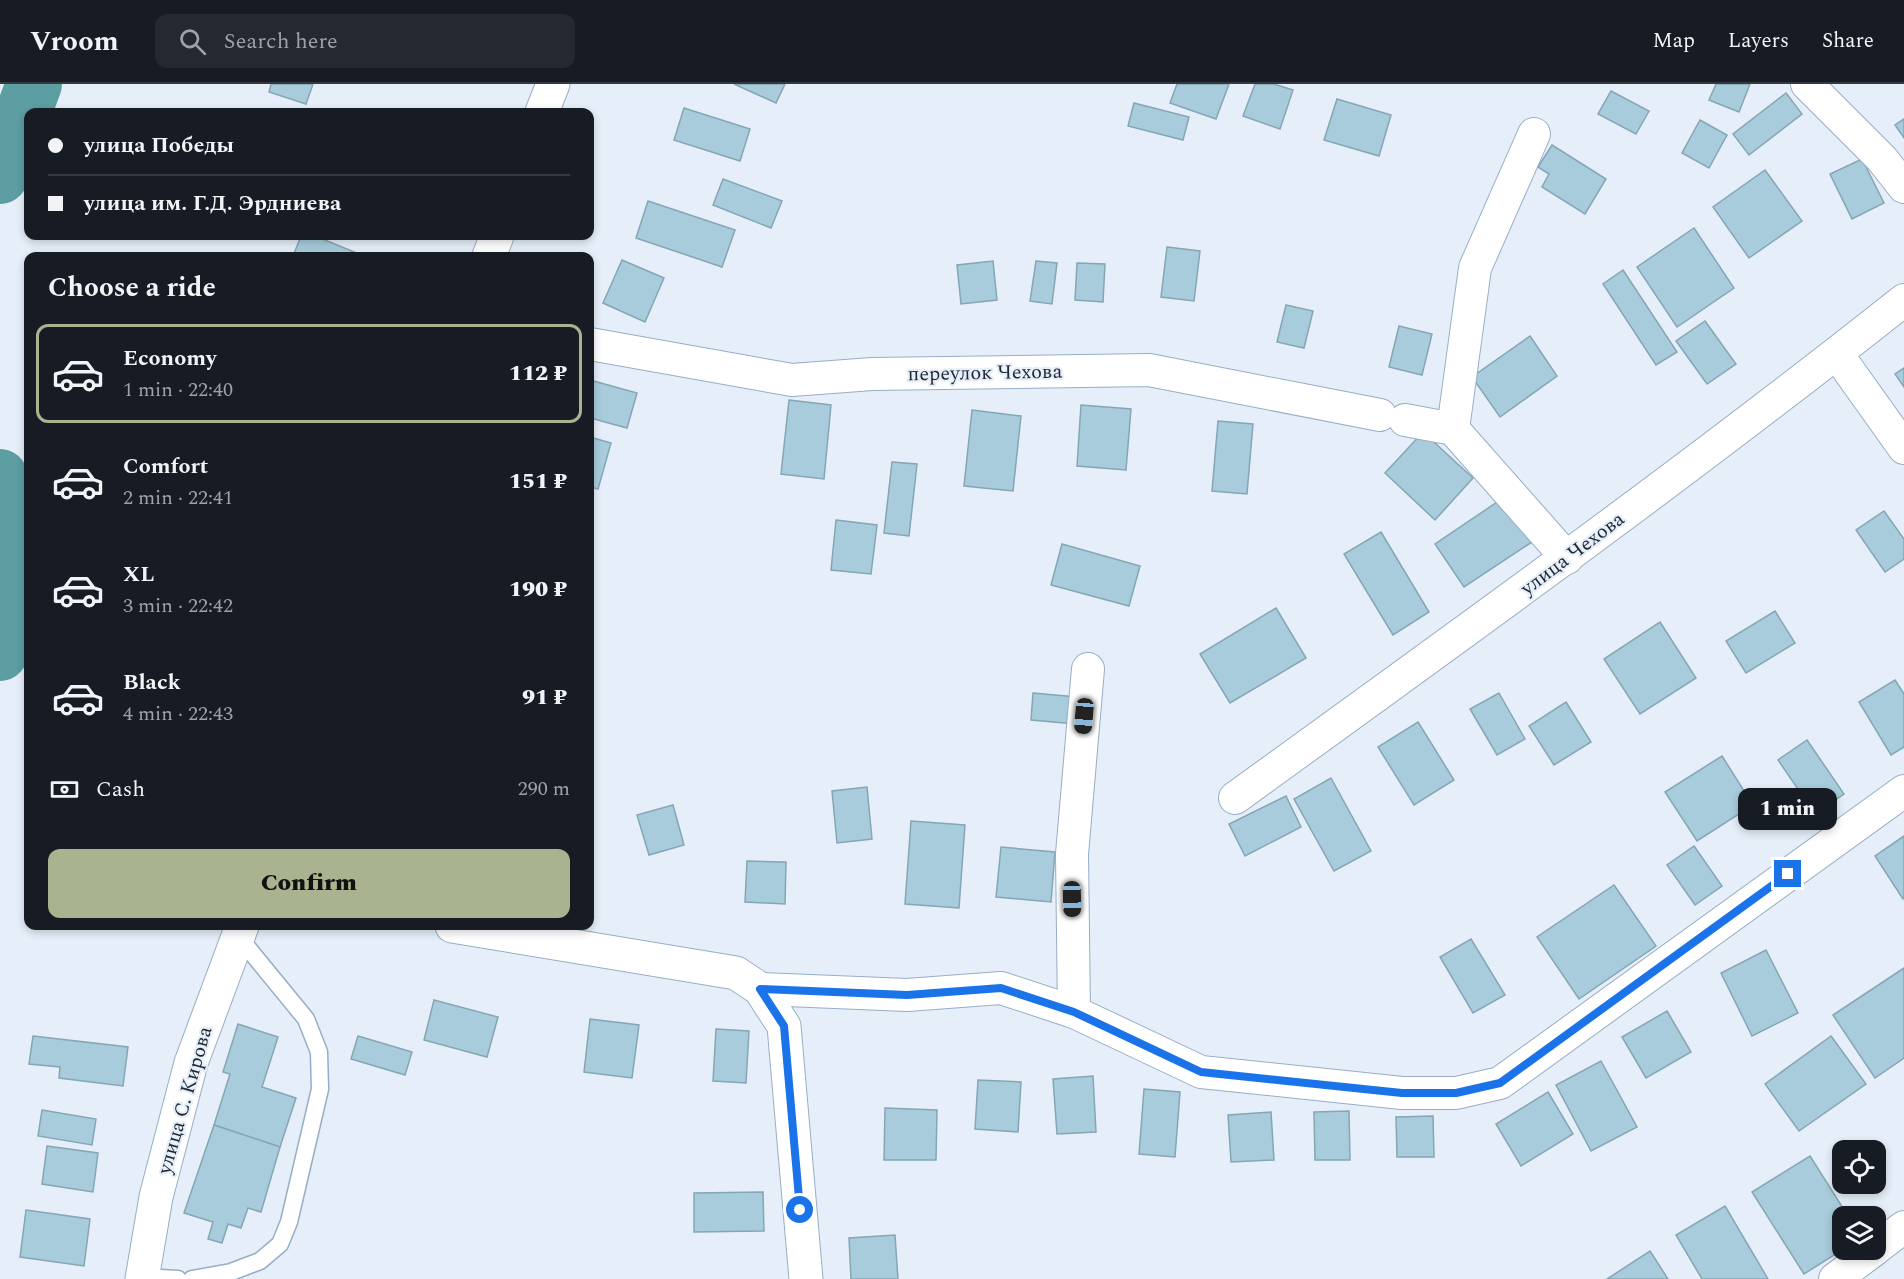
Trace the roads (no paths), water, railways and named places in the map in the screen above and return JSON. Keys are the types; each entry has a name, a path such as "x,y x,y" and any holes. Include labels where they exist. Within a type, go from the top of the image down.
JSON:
{"street":[{"path":"544,108 553,84"},
{"path":"1807,84 1882,159 1904,188"},
{"path":"1534,134 1475,268 1453,429 1567,558"},
{"name":"улица Чехова","path":"1234,798 1567,558 1837,354 1904,300"},
{"name":"переулок Чехова","path":"594,345 792,380 872,374 1149,370 1453,429"},
{"path":"1837,354 1904,448"},
{"path":"1074,1012 1072,854 1088,669"},
{"path":"760,989 907,995 1001,988 1074,1012 1201,1072 1402,1093 1456,1093 1500,1083 1904,791"},
{"path":"476,930 736,973 760,989 784,1026 806,1279"},
{"name":"улица С. Кирова","path":"142,1278 156,1197 191,1063 240,931"},
{"path":"1886,1241 1904,1227"},
{"path":"1835,1279 1860,1260"}],"lane":[{"path":"192,1279 231,1272 260,1261 280,1244 289,1222 320,1089 319,1052 306,1019 240,931"},
{"path":"142,1278 178,1279"}],"waterway":[{"path":"25,108 34,84"},
{"path":"0,176 24,111"},
{"path":"0,477 19,547 0,653"}]}
